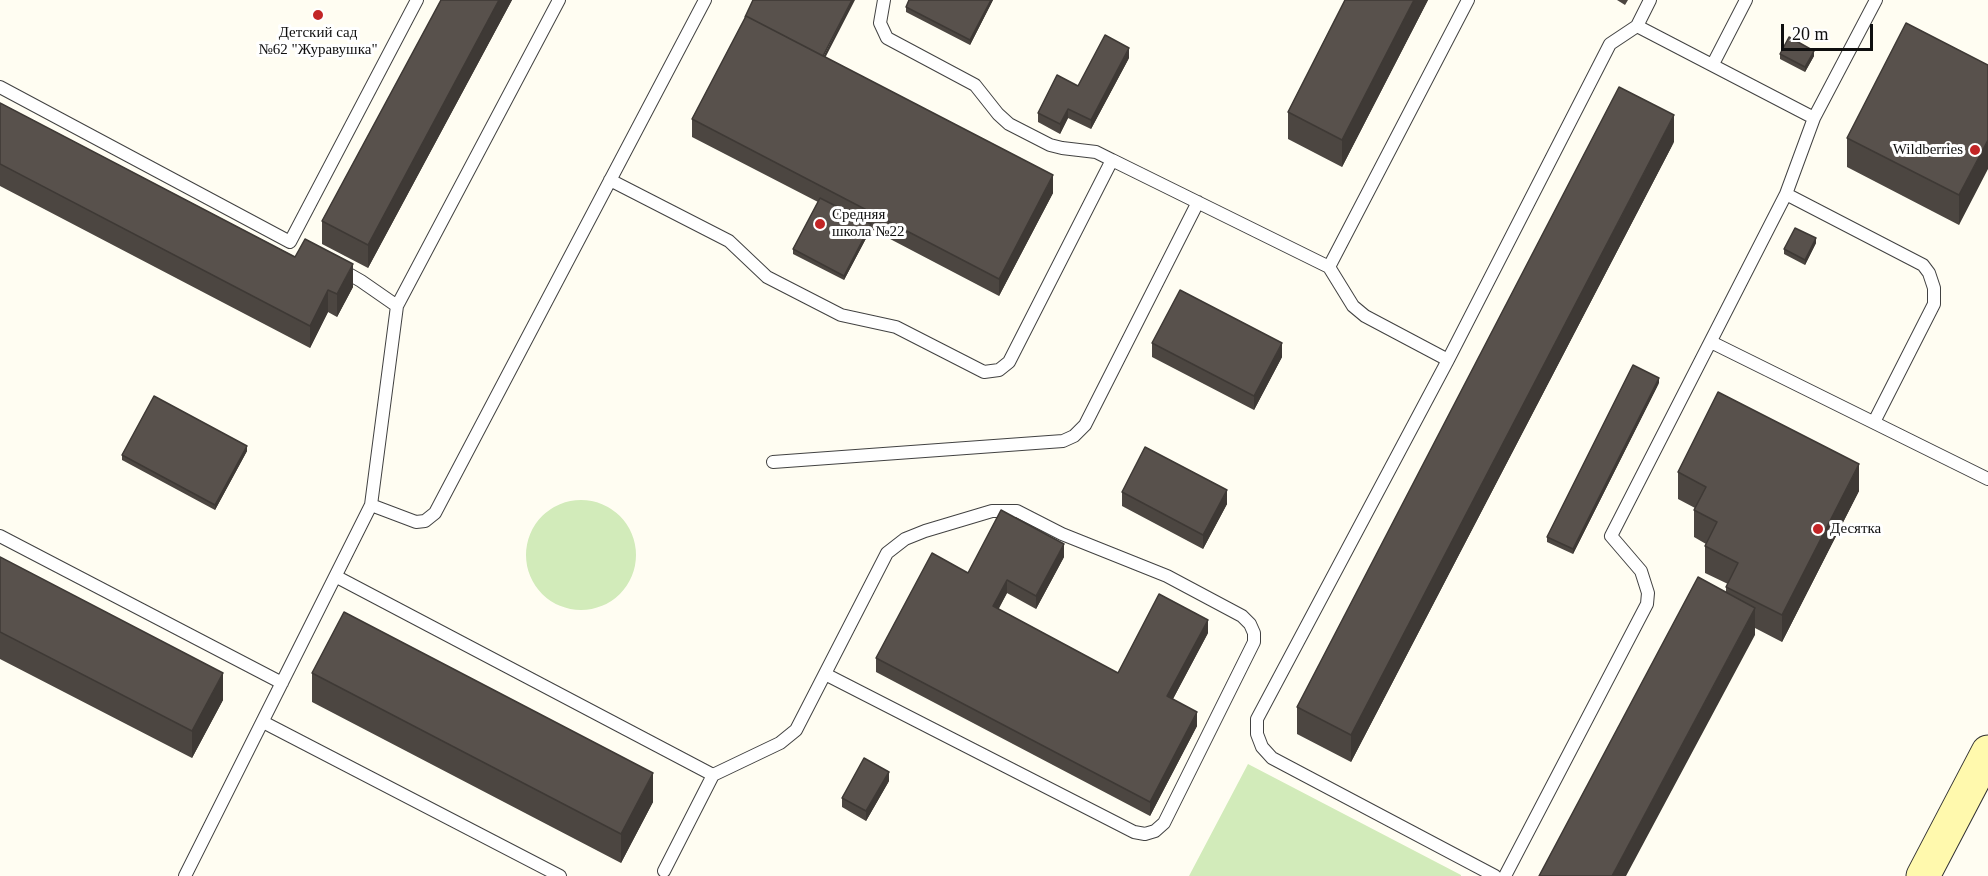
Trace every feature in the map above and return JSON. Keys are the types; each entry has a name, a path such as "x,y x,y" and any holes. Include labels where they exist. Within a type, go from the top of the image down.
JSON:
{"main road":[{"path":"1923,876 1986,760"}],"lane":[{"path":"0,87 295,245 417,0"},
{"path":"185,876 371,505 397,306 559,0"},
{"path":"371,505 416,522 425,521 435,513 705,0"},
{"path":"884,0 880,22 887,39 975,85 1009,124 1050,145 1096,152 1329,267 1353,306 1365,316 1448,360"},
{"path":"1329,267 1468,0"},
{"path":"1495,876 1272,758 1262,747 1257,734 1257,719 1448,360 1610,44 1637,26 1650,0"},
{"path":"1713,64 1746,0"},
{"path":"1505,876 1647,604 1648,593 1641,571 1611,536 1786,194 1814,118 1875,0"},
{"path":"1637,26 1814,118"},
{"path":"610,180 729,242 767,277 799,294 841,315 896,327 984,372 999,370 1009,362 1112,160"},
{"path":"1786,194 1923,265 1929,273 1934,288 1934,304 1874,422"},
{"path":"773,462 1063,441 1074,436 1085,425 1198,202"},
{"path":"331,264 361,280 397,306"},
{"path":"1711,342 1988,479"},
{"path":"666,874 713,775 780,743 796,730 887,553 905,539 992,511 1017,511 1062,534 1167,576 1242,616 1250,624 1254,633 1254,642 1164,823 1155,831 1144,834 1134,832 825,674"},
{"path":"0,536 282,683"},
{"path":"336,577 713,775"},
{"path":"263,722 560,876"}],"green space":[{"path":"581,500 602,504 620,516 632,534 636,555 632,576 620,594 602,606 581,610 560,606 542,594 530,576 526,555 530,534 542,516 560,504"},
{"path":"1248,764 1461,875 1461,876 1189,876"}],"building":[{"path":"441,0 499,0 368,245 322,221"},
{"path":"753,0 852,0 823,56 745,17"},
{"path":"909,0 991,0 970,40 906,7"},
{"path":"1345,0 1414,0 1342,140 1288,112"},
{"path":"746,16 1053,175 999,279 692,119"},
{"path":"1906,23 1988,65 1988,140 1959,195 1847,138"},
{"path":"1105,35 1129,48 1091,120 1068,109 1060,124 1038,113 1057,75 1078,86"},
{"path":"1789,37 1814,51 1805,67 1780,54"},
{"path":"1619,87 1674,115 1351,735 1297,707"},
{"path":"0,103 295,257 305,239 353,264 337,294 328,290 310,326 0,164"},
{"path":"820,198 871,224 844,276 793,249"},
{"path":"1795,228 1816,238 1805,260 1784,249"},
{"path":"1180,290 1282,343 1254,396 1152,343"},
{"path":"1633,365 1659,378 1573,549 1547,537"},
{"path":"1718,392 1859,464 1782,615 1726,587 1738,563 1705,546 1717,522 1694,510 1706,487 1678,472"},
{"path":"154,396 247,446 215,505 122,455"},
{"path":"1145,447 1227,490 1203,535 1122,492"},
{"path":"1001,510 1064,544 1036,596 1007,580 993,606 1118,673 1159,594 1208,620 1167,696 1197,712 1150,802 876,658 932,553 968,573"},
{"path":"0,557 223,673 192,731 0,632"},
{"path":"1698,577 1755,608 1612,876 1539,876"},
{"path":"344,612 653,773 621,834 312,673"},
{"path":"864,758 889,772 866,811 842,798"}],"place":[{"name":"Детский сад №62 \"Журавушка\"","path":"318,15"},
{"name":"Wildberries","path":"1975,150"},
{"name":"Средняя школа №22","path":"820,224"},
{"name":"Десятка","path":"1818,529"}]}
